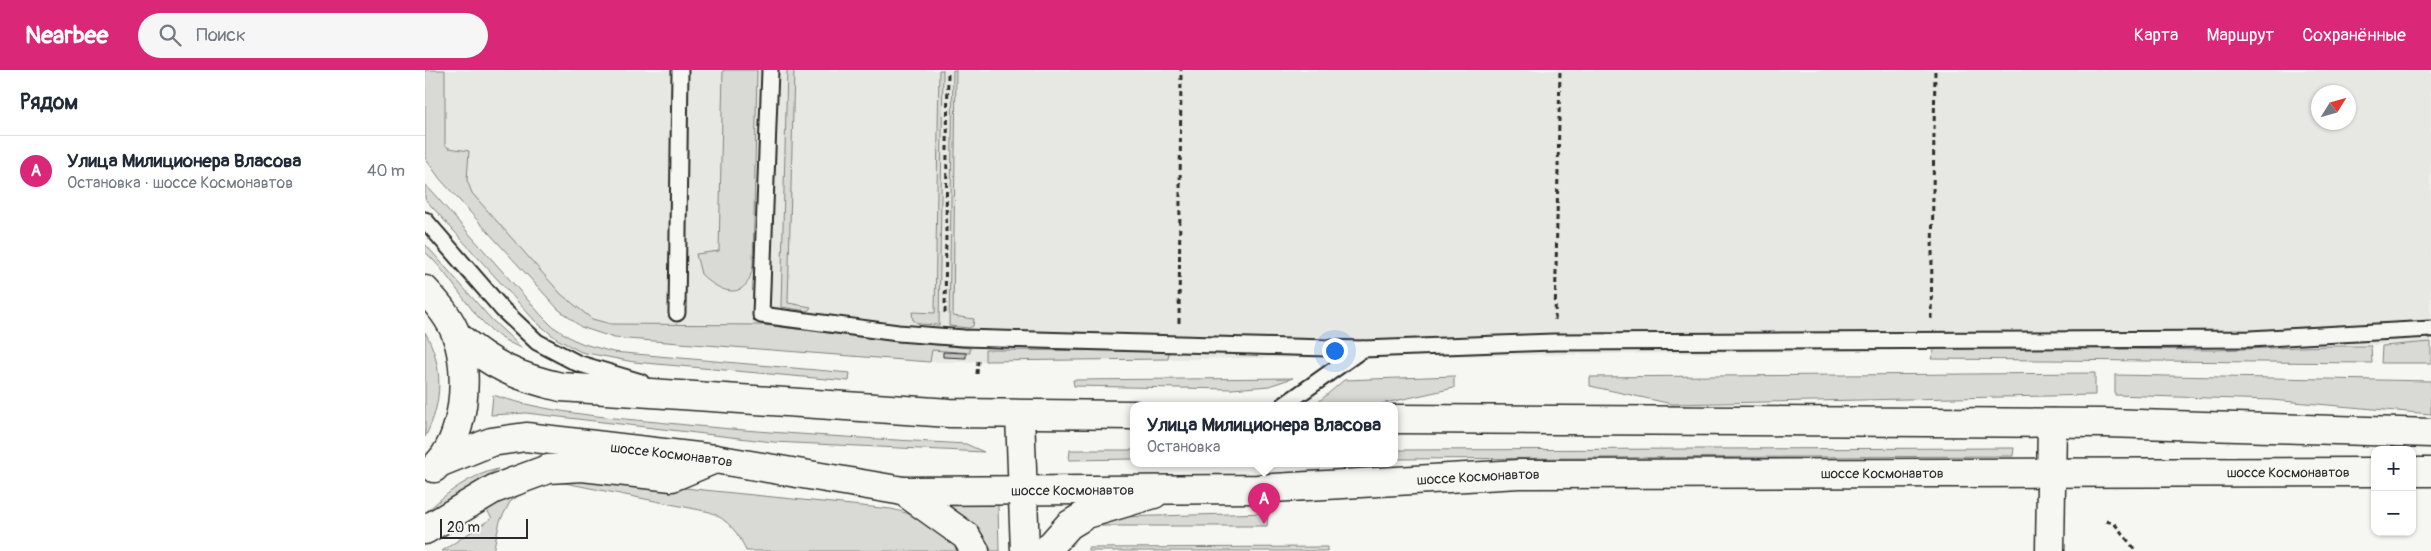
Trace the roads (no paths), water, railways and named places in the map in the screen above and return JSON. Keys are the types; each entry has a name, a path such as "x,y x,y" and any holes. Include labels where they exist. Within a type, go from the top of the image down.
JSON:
{"main road":[{"path":"425,290 449,319 457,336 465,374 461,411 453,437 432,469"},
{"path":"457,336 491,361 527,379 561,387 595,391 950,413 1130,415"},
{"path":"1020,415 1021,489 1025,551"},
{"path":"1398,419 2052,423 2431,433"},
{"path":"2050,551 2052,423"},
{"name":"шоссе Космонавтов","path":"432,469 491,442 526,438 549,438 715,459 903,491 1257,488 1519,474 2051,471 2371,472"},
{"path":"425,530 494,489 548,469 582,466 672,478 715,459"},
{"path":"2416,472 2431,472"},
{"path":"1046,551 1069,525 1087,514 1173,488"},
{"path":"903,491 966,536 975,551"}],"lane":[{"path":"677,313 681,70"},
{"path":"770,70 761,316 899,333 964,338 1363,349 1554,342 2250,339 2431,329"},
{"path":"425,220 503,310 537,342 577,363 657,387 708,397"},
{"path":"1288,402 1363,349"}],"place":[{"name":"Улица Милиционера Власова","path":"1264,524"}]}
